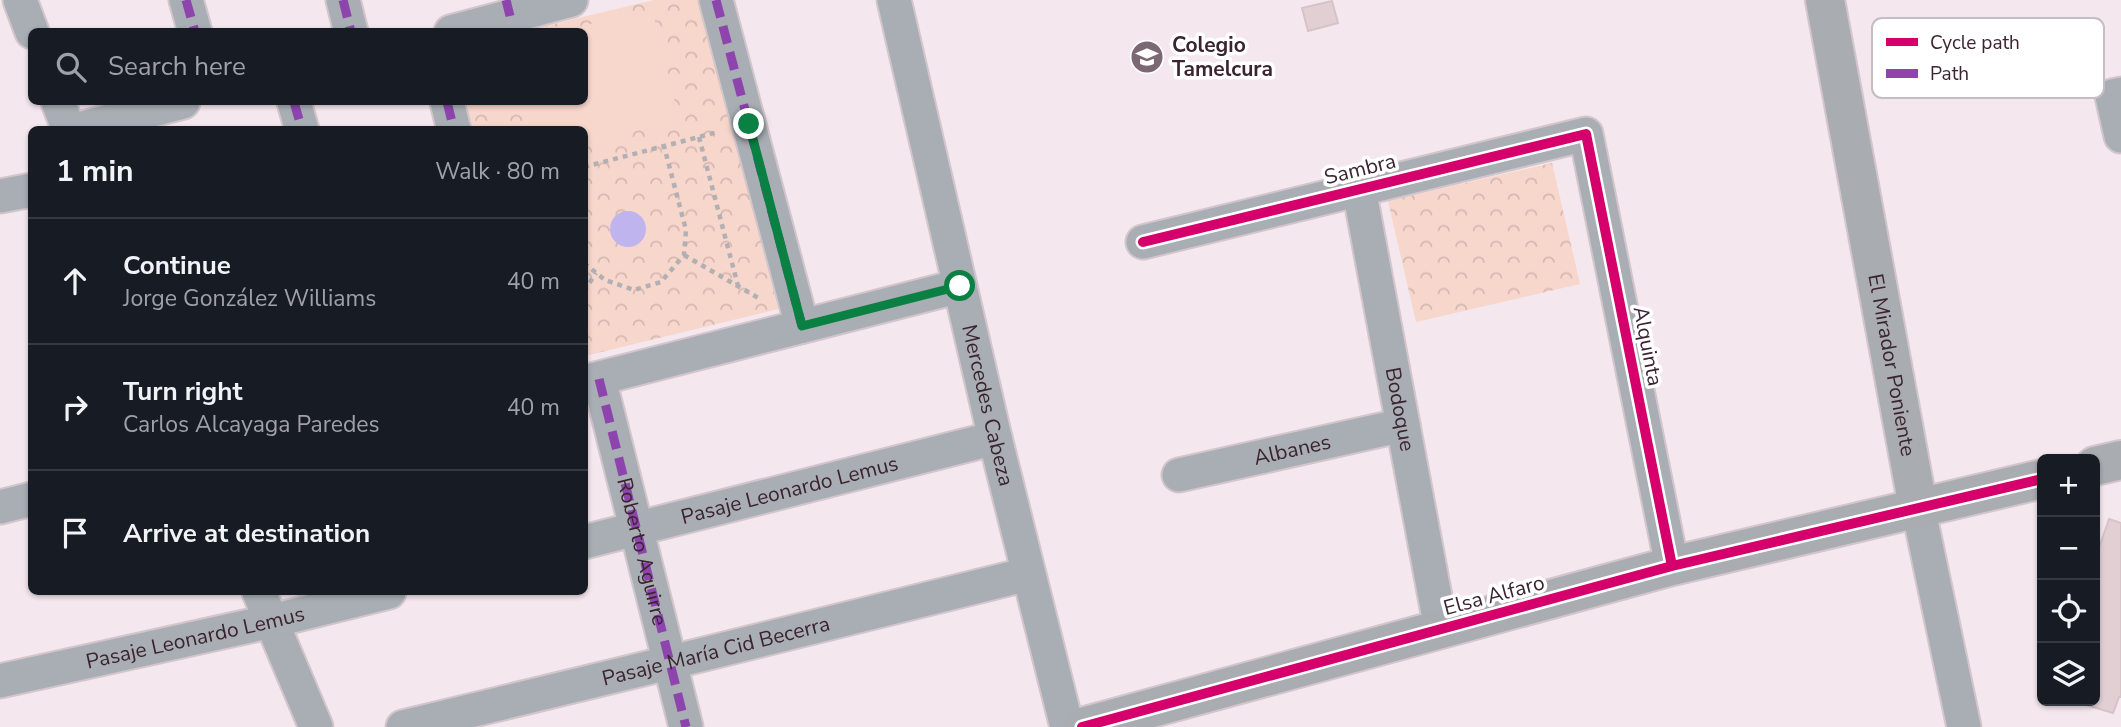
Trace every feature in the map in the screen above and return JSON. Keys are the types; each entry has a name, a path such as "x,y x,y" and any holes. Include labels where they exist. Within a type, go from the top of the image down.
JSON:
{"street":[{"path":"186,0 194,28"},
{"path":"343,0 350,28"},
{"path":"460,28 508,8 571,0"},
{"path":"716,0 802,326"},
{"name":"Mercedes Cabeza","path":"894,0 995,438 1067,727"},
{"name":"El Mirador Poniente","path":"1825,0 1918,508 1964,727"},
{"path":"2121,94 2112,96 2121,136"},
{"path":"59,105 67,126"},
{"path":"90,126 171,105"},
{"path":"295,105 301,126"},
{"path":"448,105 453,126"},
{"name":"Sambra","path":"1143,242 1586,134"},
{"name":"Alquinta","path":"1586,134 1672,566"},
{"name":"Bodoque","path":"1359,189 1441,629"},
{"path":"0,195 28,191"},
{"path":"592,380 960,286"},
{"name":"Roberto Aguirre","path":"592,380 637,528 685,727"},
{"name":"Albanes","path":"1179,475 1404,425"},
{"name":"Pasaje Leonardo Lemus","path":"588,541 995,438"},
{"path":"2100,465 2121,460"},
{"name":"Elsa Alfaro","path":"1082,727 1672,566 2037,480"},
{"path":"0,507 28,500"},
{"name":"Pasaje María Cid Becerra","path":"403,727 1028,574"},
{"name":"Pasaje Leonardo Lemus","path":"0,681 266,606 363,595"},
{"path":"266,606 316,727"}],"path":[{"path":"588,166 749,124"},
{"path":"699,137 738,286"},
{"path":"588,266 605,280 634,290 661,282 684,255 686,230 664,146"},
{"path":"684,255 778,309 802,326"},
{"path":"588,285 596,273"}],"green space":[{"path":"654,0 701,0 778,309 588,355 588,126 471,126 466,105 588,105 588,28 537,28"},
{"path":"652,9 679,120 588,143 588,126 527,126 522,105 588,105 588,28 574,28"},
{"path":"1552,163 1580,284 1416,322 1388,201"}],"shaded area":[{"path":"628,211 641,216 646,229 641,242 628,247 615,242 610,229 615,216"}],"building":[{"path":"1332,1 1338,23 1308,31 1302,8"},
{"path":"2109,519 2121,523 2121,697 2113,713 2090,706 2100,706 2100,545"}],"marked path":[{"path":"186,0 194,28"},
{"path":"343,0 350,28"},
{"path":"506,0 510,16"},
{"path":"716,0 802,326"},
{"path":"295,105 301,126"},
{"path":"448,105 453,126"},
{"path":"599,379 686,727"}],"cycle path":[{"path":"1143,242 1586,134 1672,566"},
{"path":"1082,727 1672,566 2037,480"}],"place":[{"name":"Colegio Tamelcura","path":"1147,57"}],"route":[{"path":"749,124 802,326 960,286"}]}
